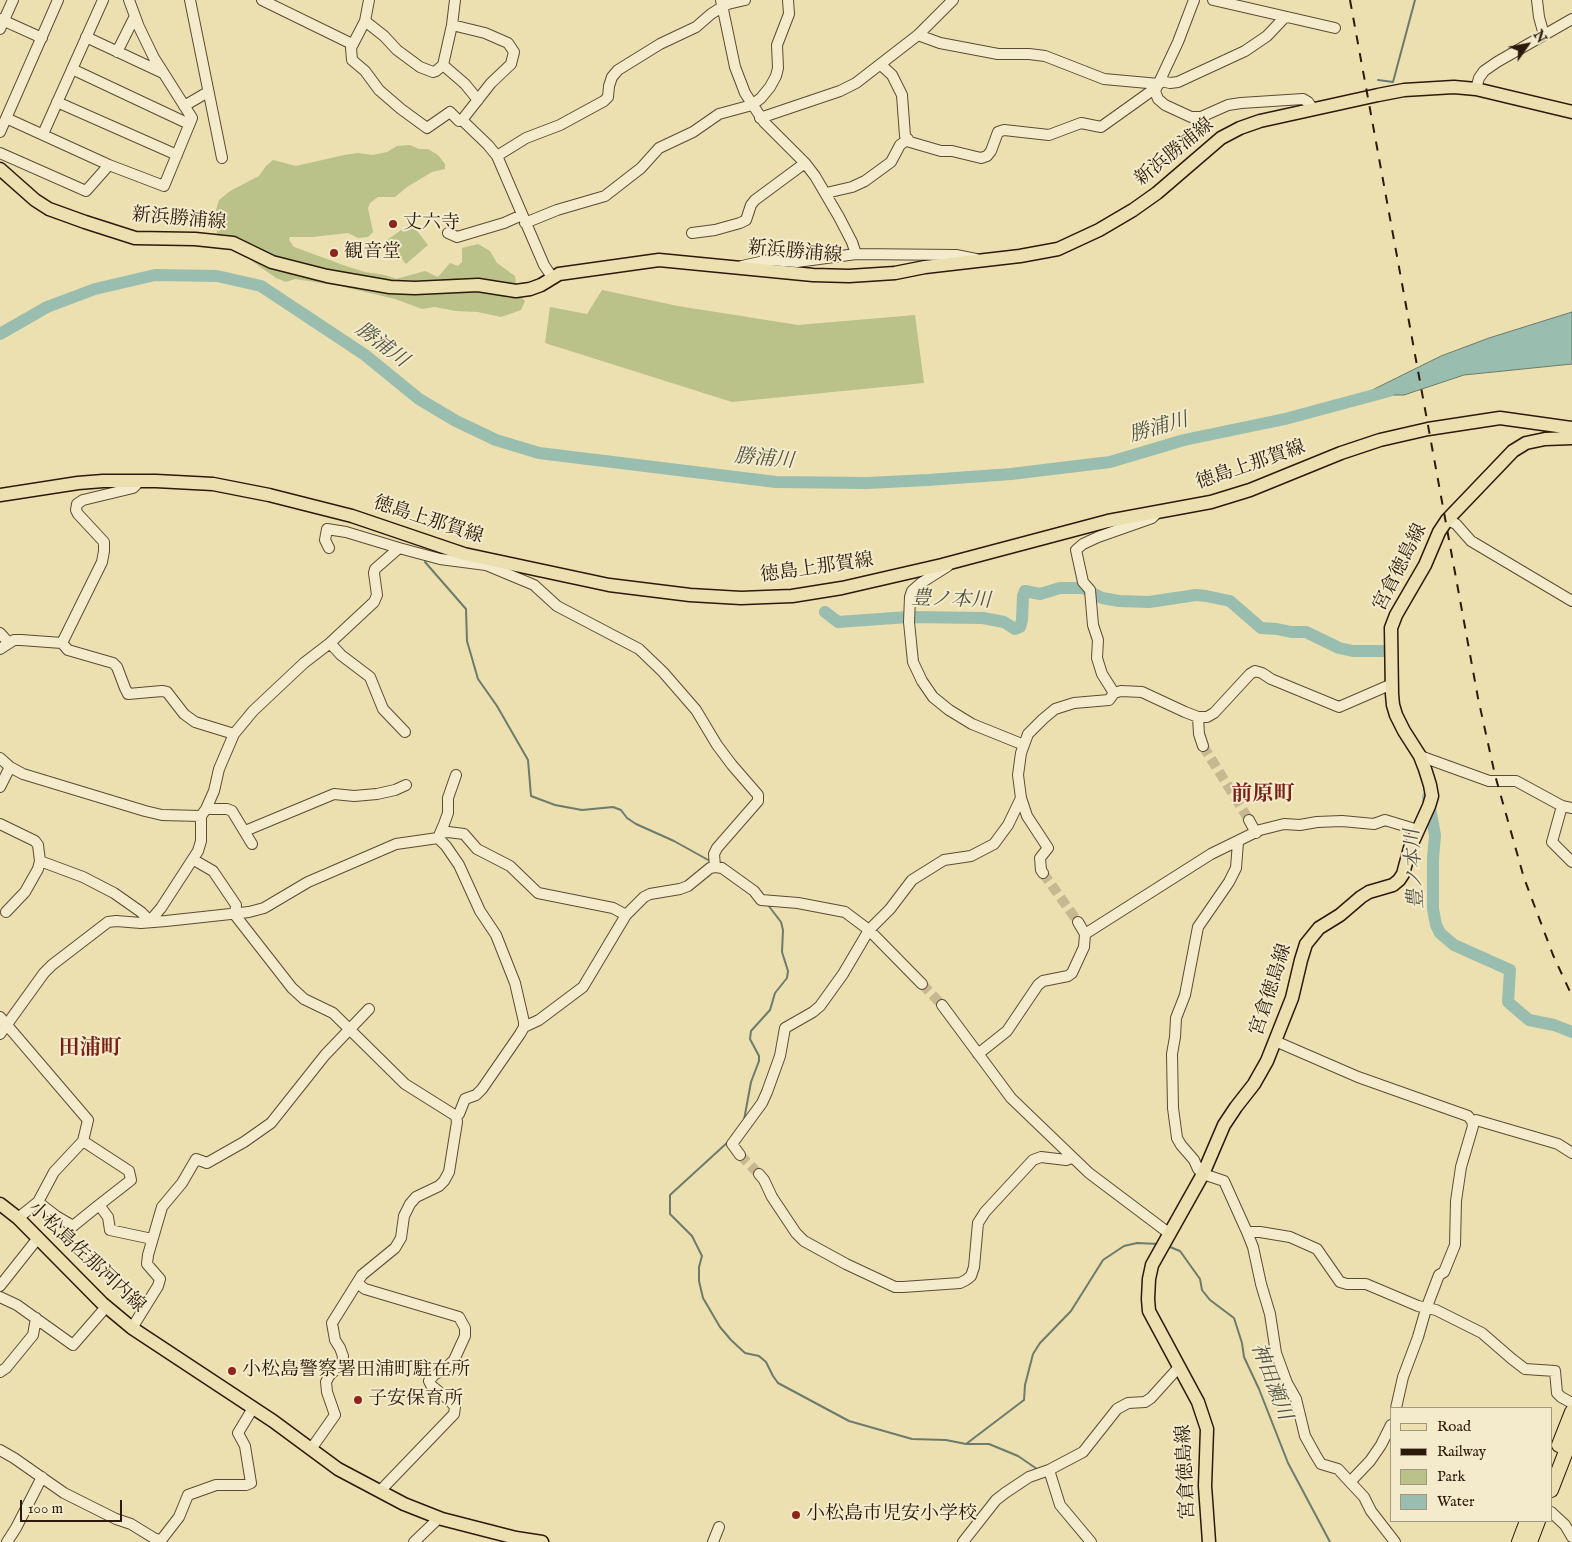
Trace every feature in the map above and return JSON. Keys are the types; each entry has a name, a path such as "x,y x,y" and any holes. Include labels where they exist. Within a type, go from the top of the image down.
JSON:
{"highway":[{"path":"1552,1462 1572,1412"},
{"path":"1552,1487 1572,1436"},
{"path":"1518,1542 1527,1522"},
{"path":"1530,1542 1538,1522"}],"main road":[{"name":"新浜勝浦線","path":"0,169 35,200 50,208 85,222 135,238 194,239 233,243 272,262 327,276 402,288 478,285 516,291 530,289 541,285 552,277 570,272 659,260 813,275 849,276 895,273 1058,249 1133,210 1157,193 1221,138 1240,128 1260,121 1404,90 1454,87 1476,89 1572,112"},
{"name":"徳島上那賀線","path":"0,495 78,483 183,481 213,484 269,495 352,516 487,562 609,584 690,594 741,598 792,596 842,588 953,562 1108,521 1211,502 1372,442 1428,429 1500,418 1514,418 1572,428"},
{"name":"宮倉徳島線","path":"1209,1542 1205,1486 1207,1430 1198,1402 1149,1311 1149,1279 1152,1265 1204,1174 1224,1125 1261,1072 1292,998 1301,960 1309,940 1319,928 1340,916 1360,897 1369,892 1393,885 1399,880 1429,806 1432,796 1430,785 1420,756 1396,715 1392,694 1391,628 1396,615 1425,565 1439,532 1447,520 1513,451 1520,446 1545,439 1572,438"},
{"name":"小松島佐那河内線","path":"0,1204 18,1218 106,1307 132,1328 253,1408 338,1468 404,1504 439,1518 470,1528 542,1542"}],"street":[{"path":"13,0 1,23 42,38"},
{"path":"0,132 58,0"},
{"path":"44,134 104,0"},
{"path":"6,118 109,165 164,186 192,118 154,58 135,16 131,0"},
{"path":"190,0 222,158"},
{"path":"262,0 352,44"},
{"path":"369,0 365,21 352,44 350,52 352,60 365,71 380,90 401,109 427,128 450,112 459,121 462,120 488,145 497,156 544,265 552,277"},
{"path":"365,21 384,36 397,50 420,67 433,72 443,65 452,25 455,0"},
{"path":"497,156 526,138 560,125 604,101 608,97 612,77 618,70 660,44 696,27 721,4 745,0"},
{"path":"448,233 457,237 605,196 641,168 658,148 693,132 718,114 752,105 761,98 776,76 778,68 777,45 789,14 788,0"},
{"path":"760,118 840,91 856,83 918,35 953,0"},
{"path":"1194,0 1158,85 1158,99 1165,105 1191,117 1201,117 1228,105 1241,103 1303,99 1313,109"},
{"path":"1213,0 1335,28"},
{"path":"1537,0 1544,35"},
{"path":"721,4 735,67 752,105 760,118 805,163 826,193 852,242 856,254"},
{"path":"117,52 135,16"},
{"path":"918,35 940,43 998,54 1045,56 1104,79 1158,85 1178,82 1245,51 1267,36 1285,17"},
{"path":"1476,89 1479,78 1484,71 1496,62 1572,19"},
{"path":"452,25 485,33 508,43 514,52 511,64 491,83 462,120"},
{"path":"86,38 164,73"},
{"path":"882,64 892,75 902,95 905,136 910,142 941,151 952,151 981,158 987,156 991,151 998,132 1004,130 1049,135 1081,123 1101,127 1158,85"},
{"path":"443,65 465,84 478,100"},
{"path":"72,69 189,124"},
{"path":"184,106 208,92"},
{"path":"57,102 177,155"},
{"path":"826,193 859,185 890,162 900,145 908,139"},
{"path":"0,153 86,191 109,165"},
{"path":"692,233 715,230 746,220 754,200 805,163"},
{"path":"739,267 769,260 797,262 856,254 956,256 982,261"},
{"path":"62,643 102,562 104,551 104,542 78,514 76,504 83,500 133,488 136,486 137,481"},
{"path":"1114,693 1102,674 1097,658 1098,640 1093,625 1090,590 1083,582 1076,550 1083,544 1098,537 1152,518 1155,512"},
{"path":"1447,520 1456,524 1471,541 1572,601"},
{"path":"329,548 325,540 327,529 346,532 440,559 487,562 534,585 556,606 639,649 663,672 696,710 717,745 758,795 758,801 717,848 714,863 710,868 688,886 644,897 626,915 583,986 540,1020 524,1027 482,1089 476,1095 465,1099 459,1114 456,1116"},
{"path":"149,922 194,860 201,841 204,813 214,791 219,770 234,734 253,711 304,663 330,644 374,602 377,595 375,569 399,548"},
{"path":"953,562 912,591 908,610 914,662 922,681 933,697 949,710 972,724 1024,745"},
{"path":"0,633 4,646 21,640 62,643 68,650 113,663 118,667 128,694 167,692 184,714 195,722 234,734"},
{"path":"330,644 370,677 383,709 405,732"},
{"path":"1043,873 1040,858 1048,848 1027,816 1021,798 1018,775 1021,753 1028,734 1056,709 1074,703 1109,700 1114,693 1121,690 1142,692 1198,717 1207,717 1214,713 1255,671 1339,707 1392,684"},
{"path":"1198,717 1198,734 1203,746"},
{"path":"1420,756 1489,781 1516,781 1567,807 1552,842 1572,862"},
{"path":"0,758 10,767 23,774 162,815 204,813 227,809 232,811 252,844"},
{"path":"0,788 10,767"},
{"path":"439,835 448,813 448,798 456,775"},
{"path":"245,831 334,794 354,796 377,794 395,790 406,785"},
{"path":"740,1155 732,1144 762,1103 780,1056 785,1028 820,1006 843,974 870,930 890,909 916,876 944,860 971,856 994,844 1008,825 1021,798"},
{"path":"1249,820 1256,833"},
{"path":"1085,934 1212,854 1272,826 1284,824 1300,826 1317,822 1342,821 1374,824 1385,820 1418,830"},
{"path":"0,824 35,841 38,845 40,861 38,869 25,892 6,912"},
{"path":"0,1034 44,973 98,928 108,922 116,920 149,922 235,915 264,908 308,882 396,844 448,832 464,834 477,849 510,866 538,893 613,908 626,915"},
{"path":"439,835 459,865 480,911 496,936 515,983 524,1027"},
{"path":"1238,842 1236,868 1229,882 1198,927 1185,995 1176,1018 1176,1037 1172,1054 1172,1108 1177,1138 1194,1160 1198,1169 1204,1174 1224,1182 1247,1232 1253,1247 1270,1314 1276,1353 1287,1383 1296,1399 1305,1436 1321,1464 1338,1469 1364,1497 1371,1511 1394,1542"},
{"path":"194,860 212,871 236,905 235,915 292,988 304,999 334,1013 405,1084 456,1116 457,1122 449,1172 444,1181 439,1186 416,1197 410,1204 404,1216 401,1238 395,1248 362,1275 332,1323 334,1340 343,1356 342,1363 329,1376 326,1382 327,1392 335,1415 311,1449"},
{"path":"40,861 83,877 114,893 141,912 148,918 149,922"},
{"path":"714,863 754,890 761,900 845,912 870,930 922,984"},
{"path":"978,1054 1006,1031 1038,985 1043,981 1068,976 1072,973 1084,947 1085,934 1078,922"},
{"path":"942,1005 1011,1098 1089,1173 1170,1234"},
{"path":"132,1328 158,1286 160,1279 148,1264 148,1255 162,1207 182,1183 196,1159 207,1163 244,1142 271,1123 325,1055 369,1009"},
{"path":"0,1017 8,1024 88,1120 83,1141 54,1172 38,1202 18,1218"},
{"path":"1275,1041 1358,1076 1468,1116 1472,1121 1473,1126 1461,1167 1456,1201 1455,1245 1444,1272 1439,1275 1426,1309 1418,1337 1402,1377 1396,1407"},
{"path":"1472,1121 1476,1120 1558,1144 1572,1153"},
{"path":"38,1202 73,1226 131,1180 129,1171 83,1141"},
{"path":"758,1174 764,1180 772,1197 804,1241 846,1264 902,1288 960,1283 966,1280 971,1276 974,1267 978,1223 985,1212 1033,1160 1041,1158 1066,1160 1072,1158"},
{"path":"100,1205 108,1218 110,1230 152,1239"},
{"path":"1247,1232 1260,1232 1290,1237 1317,1248 1340,1282 1366,1284 1426,1309 1436,1310 1482,1332 1525,1369 1555,1371 1558,1393 1561,1397 1572,1403"},
{"path":"0,1286 38,1238"},
{"path":"357,1283 365,1289 459,1317 465,1328 465,1336 454,1360 429,1381 455,1407 454,1414 380,1492"},
{"path":"0,1297 17,1305 72,1346 106,1307"},
{"path":"0,1372 6,1368 33,1335 36,1318"},
{"path":"963,1542 996,1500 1005,1492 1028,1477 1049,1470 1083,1452 1117,1409 1128,1403 1145,1402 1151,1398 1179,1366"},
{"path":"0,1450 64,1493 116,1519 131,1524 157,1540 162,1540 179,1516 188,1495 216,1484 246,1485 251,1483 245,1446 238,1433 253,1408"},
{"path":"1350,1482 1370,1462 1390,1427"},
{"path":"1049,1470 1060,1505 1091,1542"},
{"path":"7,1542 42,1477"},
{"path":"1552,1513 1564,1525 1572,1537"},
{"path":"414,1542 439,1518"},
{"path":"713,1542 719,1527"}],"green space":[{"path":"410,145 419,149 428,149 438,155 445,164 445,169 432,172 407,187 395,197 378,197 370,203 368,208 373,232 368,237 358,238 348,233 313,237 290,237 289,240 294,247 346,266 396,279 425,271 438,277 450,263 458,266 462,262 462,248 478,244 490,251 497,263 515,276 516,284 504,283 500,292 508,298 521,297 525,301 521,310 501,317 435,307 422,309 395,299 340,286 295,279 286,282 276,278 249,259 232,251 239,242 229,235 217,234 215,213 219,200 230,191 259,176 273,160 296,166 358,153 373,155 387,152 397,146"},
{"path":"411,223 428,245 406,264 387,240"},
{"path":"602,290 678,306 798,325 915,315 924,383 732,402 545,343 550,307 587,314"}],"water":[{"path":"1572,312 1572,364 1464,375 1404,395 1362,395 1441,356 1489,338"}],"waterway":[{"path":"1378,80 1393,82 1415,0"},
{"name":"勝浦川","path":"0,334 47,307 95,289 155,275 217,276 261,286 365,355 419,399 456,421 496,440 539,453 776,482 867,483 928,480 1011,474 1110,462 1184,440 1285,419 1389,391"},
{"path":"425,562 466,609 467,641 478,679 497,706 528,760 531,796 555,805 582,810 613,807 621,810 627,818 636,824 674,841 710,861"},
{"name":"豊ノ本川","path":"825,612 838,622 908,617 983,618 1004,622 1015,629 1020,627 1022,620 1025,591 1040,594 1060,588 1083,588 1102,598 1119,601 1149,602 1196,595 1230,601 1261,628 1306,632 1339,648 1353,651 1387,651"},
{"name":"豊ノ本川","path":"1428,797 1435,835 1433,909 1436,925 1440,933 1454,945 1510,970 1508,1002 1529,1020 1554,1025 1572,1032"},
{"path":"744,1120 751,1082 759,1061 759,1056 750,1039 751,1031 770,1010 775,993 787,978 788,971 782,952 783,930 781,922 768,905"},
{"path":"729,1141 670,1195 670,1214 692,1236 702,1256 699,1267 699,1281 703,1298 720,1327 731,1340 745,1353 759,1356 766,1362 778,1383 849,1421 912,1439 989,1444 1018,1456 1037,1469"},
{"name":"神田瀬川","path":"966,1444 1024,1400 1025,1385 1033,1354 1040,1343 1071,1311 1103,1260 1124,1246 1137,1243 1159,1244"},
{"name":"神田瀬川","path":"1170,1247 1180,1251 1200,1279 1202,1290 1210,1300 1234,1318 1242,1343 1244,1357 1259,1389 1288,1463 1330,1542"}],"tunnel":[{"path":"1203,746 1249,820"},
{"path":"1043,873 1078,922"},
{"path":"922,984 942,1005"},
{"path":"740,1155 759,1174"}],"railway":[{"path":"1350,0 1478,698 1495,775 1524,878 1553,955 1572,996"}],"place":[{"name":"丈六寺","path":"393,224"},
{"name":"観音堂","path":"334,253"},
{"name":"小松島警察署田浦町駐在所","path":"232,1371"},
{"name":"子安保育所","path":"358,1400"},
{"name":"小松島市児安小学校","path":"796,1515"}],"district":[{"name":"前原町","path":"1263,796"},
{"name":"田浦町","path":"90,1050"}]}
